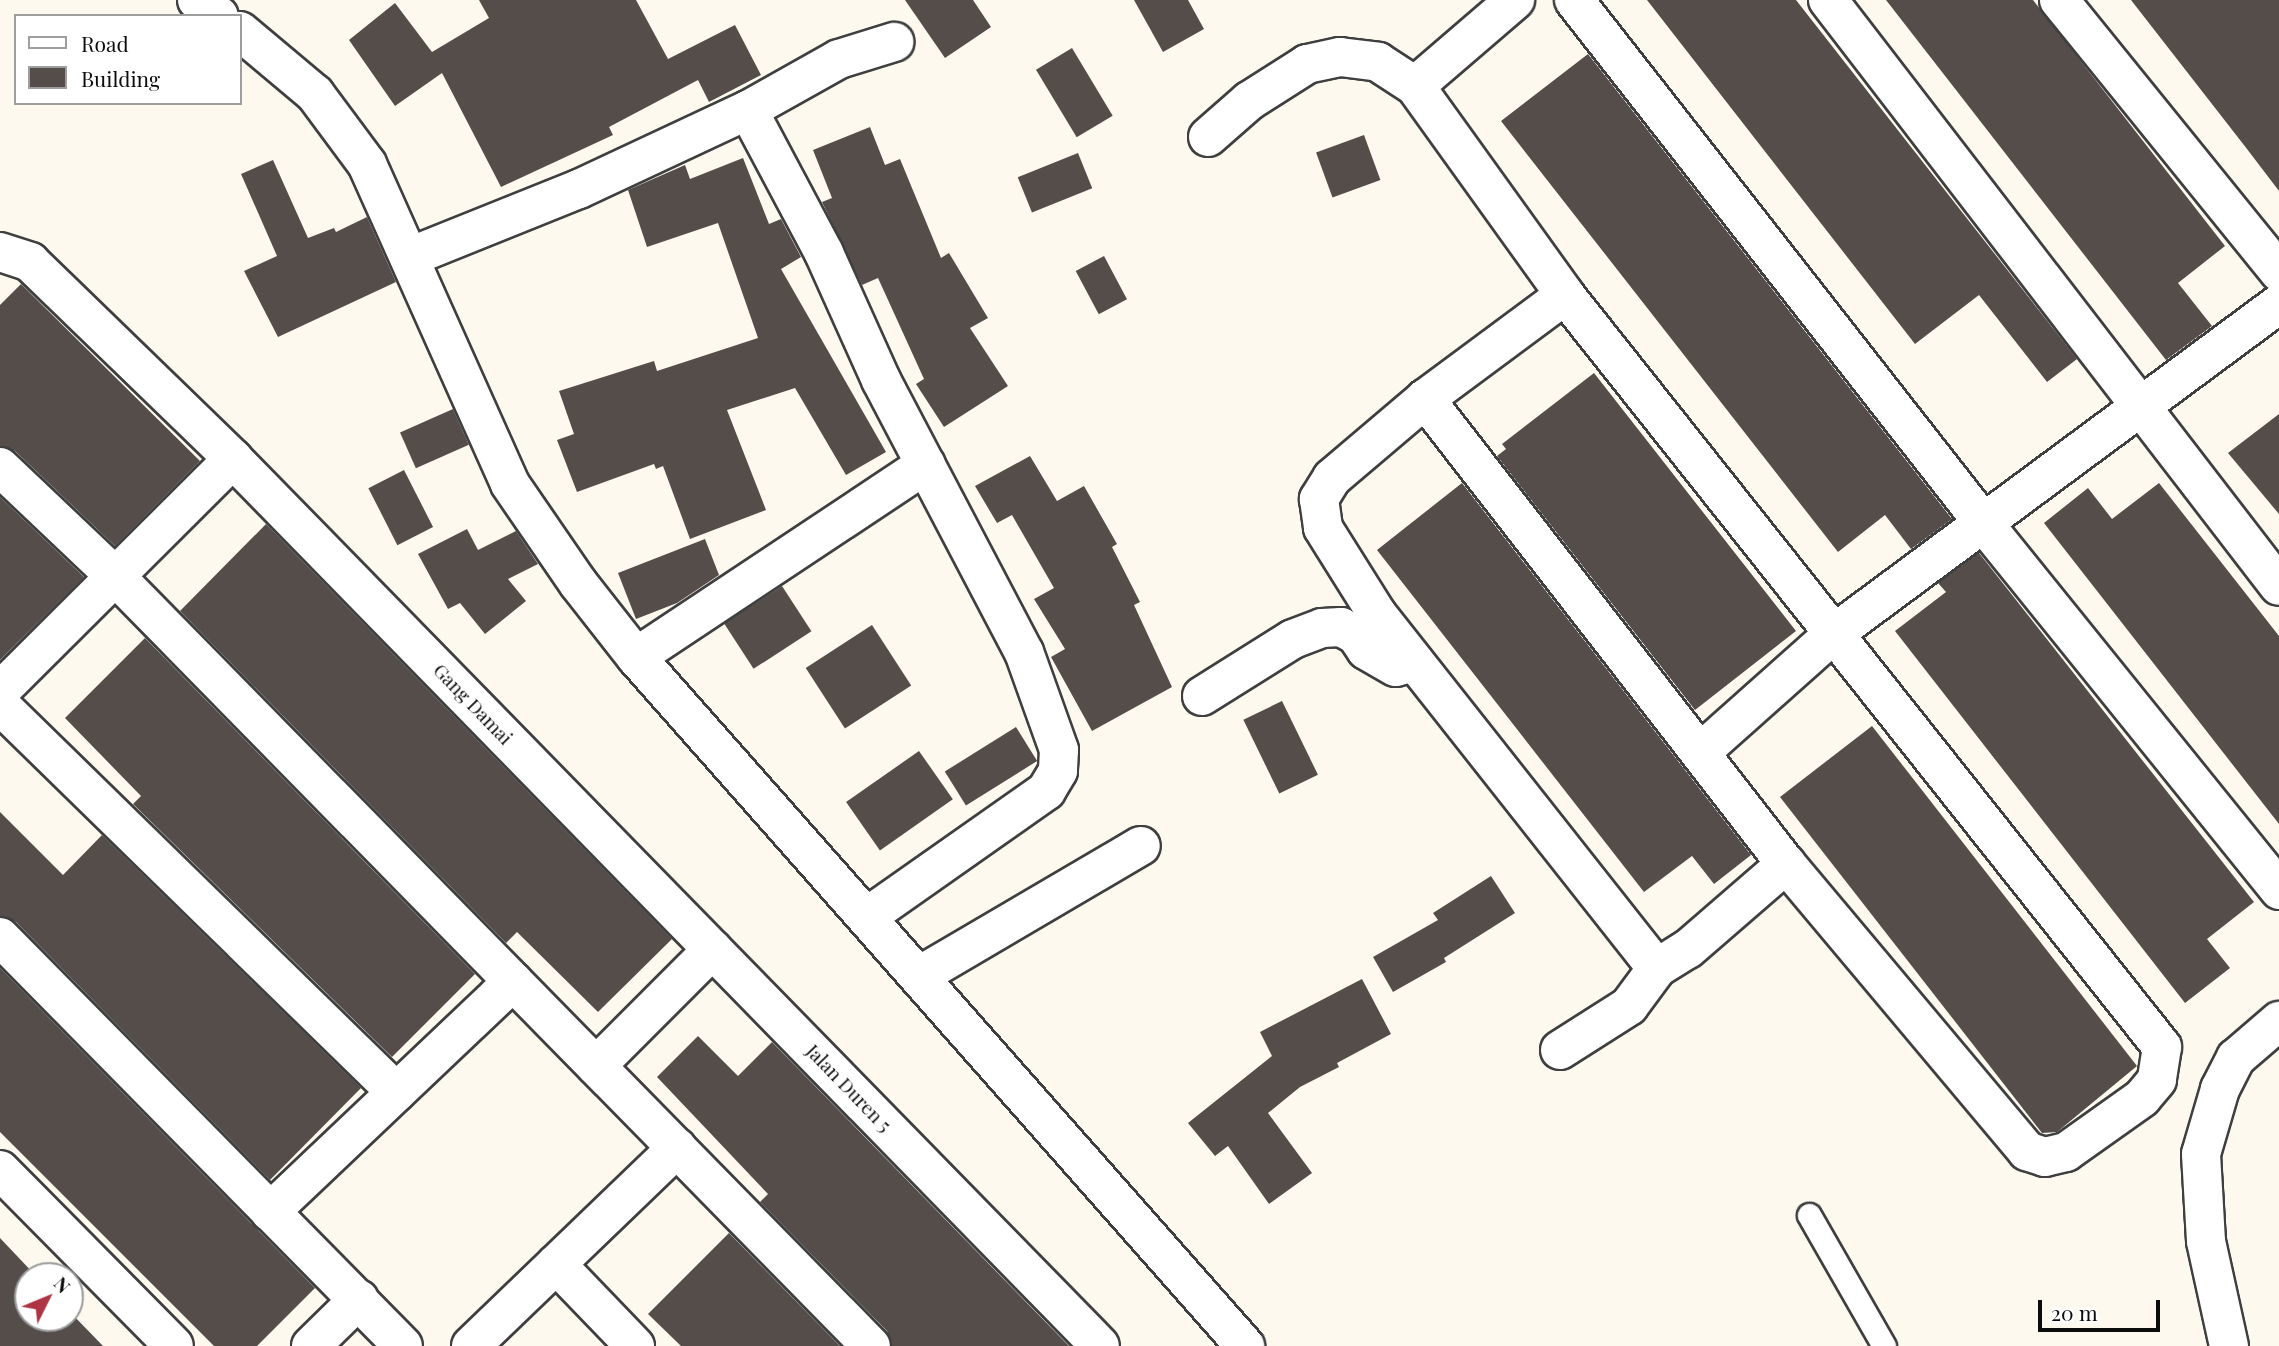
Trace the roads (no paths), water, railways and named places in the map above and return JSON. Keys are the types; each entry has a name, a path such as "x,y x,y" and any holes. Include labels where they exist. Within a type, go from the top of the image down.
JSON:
{"street":[{"path":"197,0 216,14"},
{"path":"1415,86 1515,0"},
{"path":"1574,0 1985,525 2279,891"},
{"path":"1828,0 2144,406 2279,586"},
{"path":"2059,0 2279,272"},
{"path":"242,33 283,64 344,128 367,164 412,256 510,484 578,583 636,657 868,916 1245,1346"},
{"path":"412,256 579,189 748,110 839,59 894,42"},
{"path":"1208,137 1249,101 1307,64 1340,57 1378,62 1415,86 1565,295 1832,635 2162,1047 2157,1080 2142,1098 2066,1152 2045,1157 2026,1151 1786,864 1702,751 1425,399"},
{"path":"748,110 1024,652 1059,750 1058,771 1046,791 868,916"},
{"name":"Gang Damai","path":"0,252 30,262 233,459 713,949"},
{"path":"1565,295 1425,399 1332,478 1319,499 1323,528 1377,614 1657,968"},
{"path":"1702,751 1832,635 1985,525 2279,304"},
{"path":"0,691 233,459"},
{"path":"636,657 926,464"},
{"path":"0,467 116,576 871,1346"},
{"path":"1202,696 1293,639 1322,628 1341,627 1356,635 1366,650 1396,667 1414,662"},
{"path":"0,705 396,1092"},
{"path":"919,976 1141,846"},
{"path":"1560,1050 1629,1006 1657,968 1688,949 1786,864"},
{"path":"0,937 403,1346"},
{"path":"596,1066 713,949"},
{"name":"Jalan Duren 5","path":"713,949 1100,1346"},
{"path":"270,1212 513,981"},
{"path":"2229,1346 2206,1241 2201,1154 2220,1089 2236,1058 2279,1021"},
{"path":"471,1346 677,1148"},
{"path":"0,1170 174,1346"},
{"path":"556,1264 635,1346"},
{"path":"311,1346 359,1299"}],"lane":[{"path":"1809,1215 1885,1346"}]}
